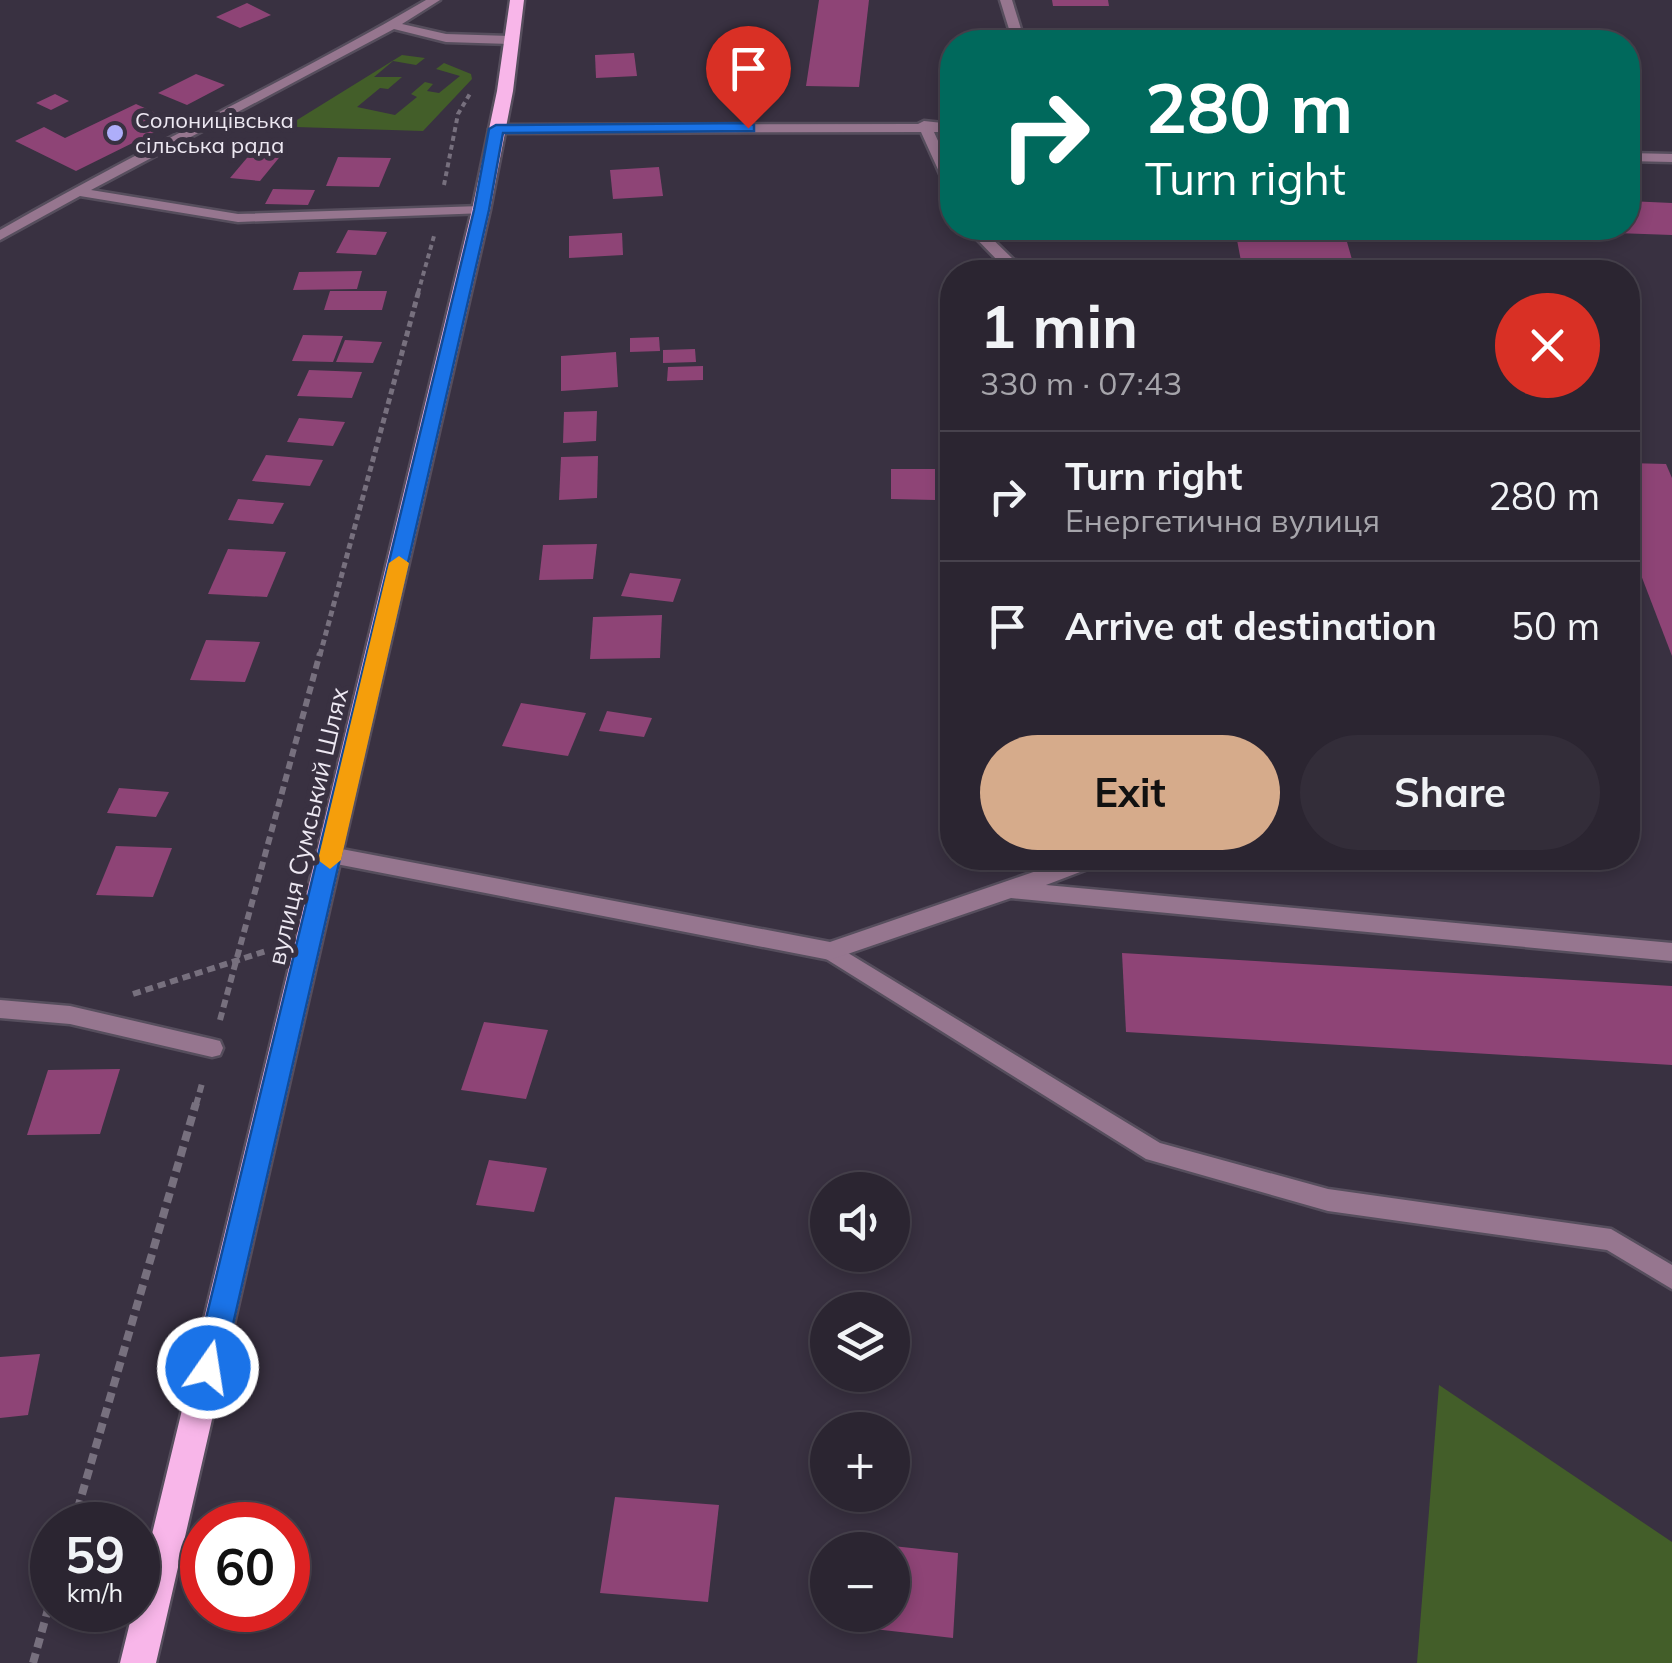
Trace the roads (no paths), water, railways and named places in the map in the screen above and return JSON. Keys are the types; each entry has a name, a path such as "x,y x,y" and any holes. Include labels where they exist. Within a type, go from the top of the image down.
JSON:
{"main road":[{"name":"вулиця Сумський Шлях","path":"138,1663 482,210 517,0"}],"street":[{"path":"0,236 74,191 216,121 434,0"},
{"path":"1006,0 1015,30"},
{"path":"393,25 446,38 512,40"},
{"path":"924,125 940,159"},
{"path":"496,129 940,127"},
{"path":"1640,157 1672,158"},
{"path":"74,191 238,218 482,210"},
{"path":"985,240 1004,260"},
{"path":"331,856 830,951 1154,1152 1328,1200 1611,1240 1672,1278"},
{"path":"830,951 1059,870"},
{"path":"1011,890 1672,952"},
{"path":"0,1009 70,1015 212,1048"}],"place":[{"name":"Солоницівська сільська рада","path":"115,133"}]}
